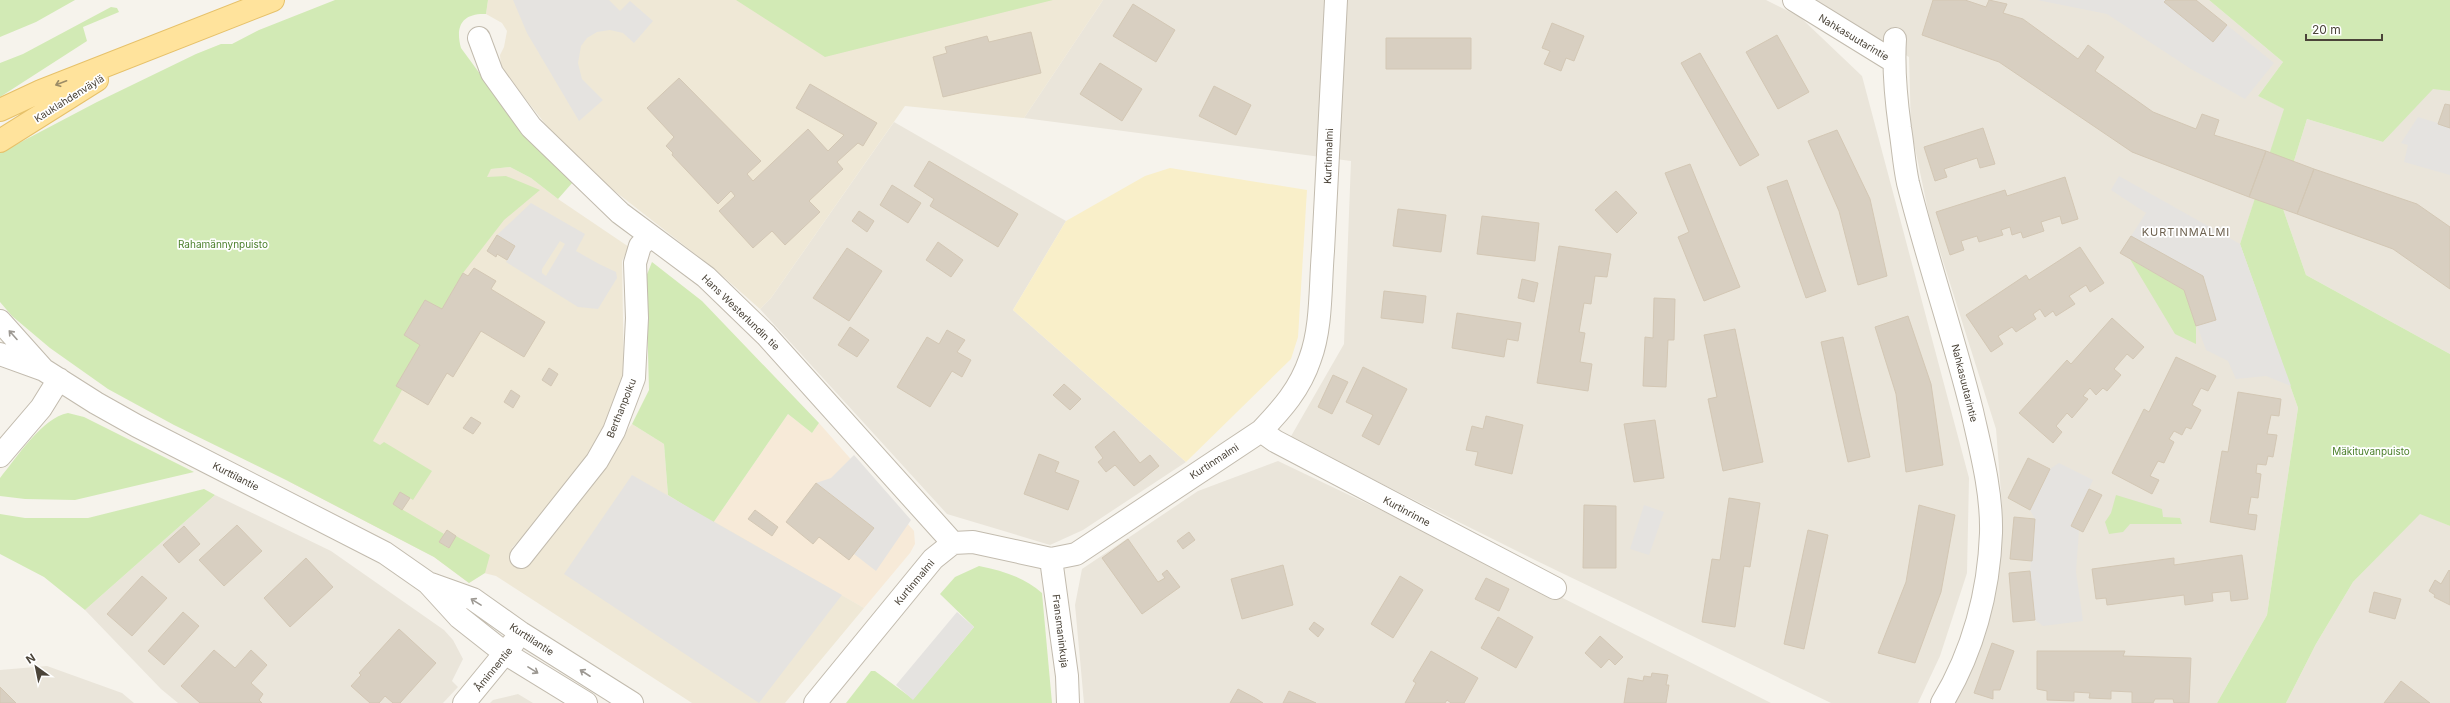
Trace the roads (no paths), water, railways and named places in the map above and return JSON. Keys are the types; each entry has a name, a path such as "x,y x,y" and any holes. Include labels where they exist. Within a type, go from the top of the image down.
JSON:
{"main road":[{"name":"Kauklahdenväylä","path":"0,110 40,91 137,55 273,0"},
{"name":"Kauklahdenväylä","path":"0,142 137,55"}],"street":[{"name":"Kurtinmalmi","path":"815,703 933,559 953,542 973,542 1051,559 1076,554 1261,431 1286,404 1300,383 1311,358 1317,328 1328,175 1336,0"},
{"name":"Nahkasuutarintie","path":"1794,0 1893,61"},
{"name":"Hans Westerlundin tie","path":"479,38 492,73 531,127 620,213 706,277 766,335 953,542"},
{"name":"Nahkasuutarintie","path":"1895,39 1893,61 1908,182 1958,356 1981,448 1989,494 1990,541 1977,630 1942,703"},
{"name":"Berthanpolku","path":"521,557 597,461 614,431 634,378 637,318 635,263 640,246 650,236"},
{"name":"Kurttilantie","path":"0,320 51,374"},
{"name":"Kurttilantie","path":"0,354 51,374 138,426 385,553 428,583 459,617 506,654 586,703"},
{"path":"0,456 41,408 51,374"},
{"name":"Kurtinrinne","path":"1261,431 1275,442 1555,588"},
{"name":"Fransmaninkuja","path":"1051,559 1067,676 1068,703"},
{"name":"Kurttilantie","path":"428,583 473,599 520,633 632,703"},
{"name":"Åminnentie","path":"464,703 506,654 520,633"}],"district":[{"name":"KURTINMALMI","path":"2186,232"}],"park label":[{"name":"Rahamännynpuisto","path":"223,244"},
{"name":"Mäkituvanpuisto","path":"2371,451"}]}
